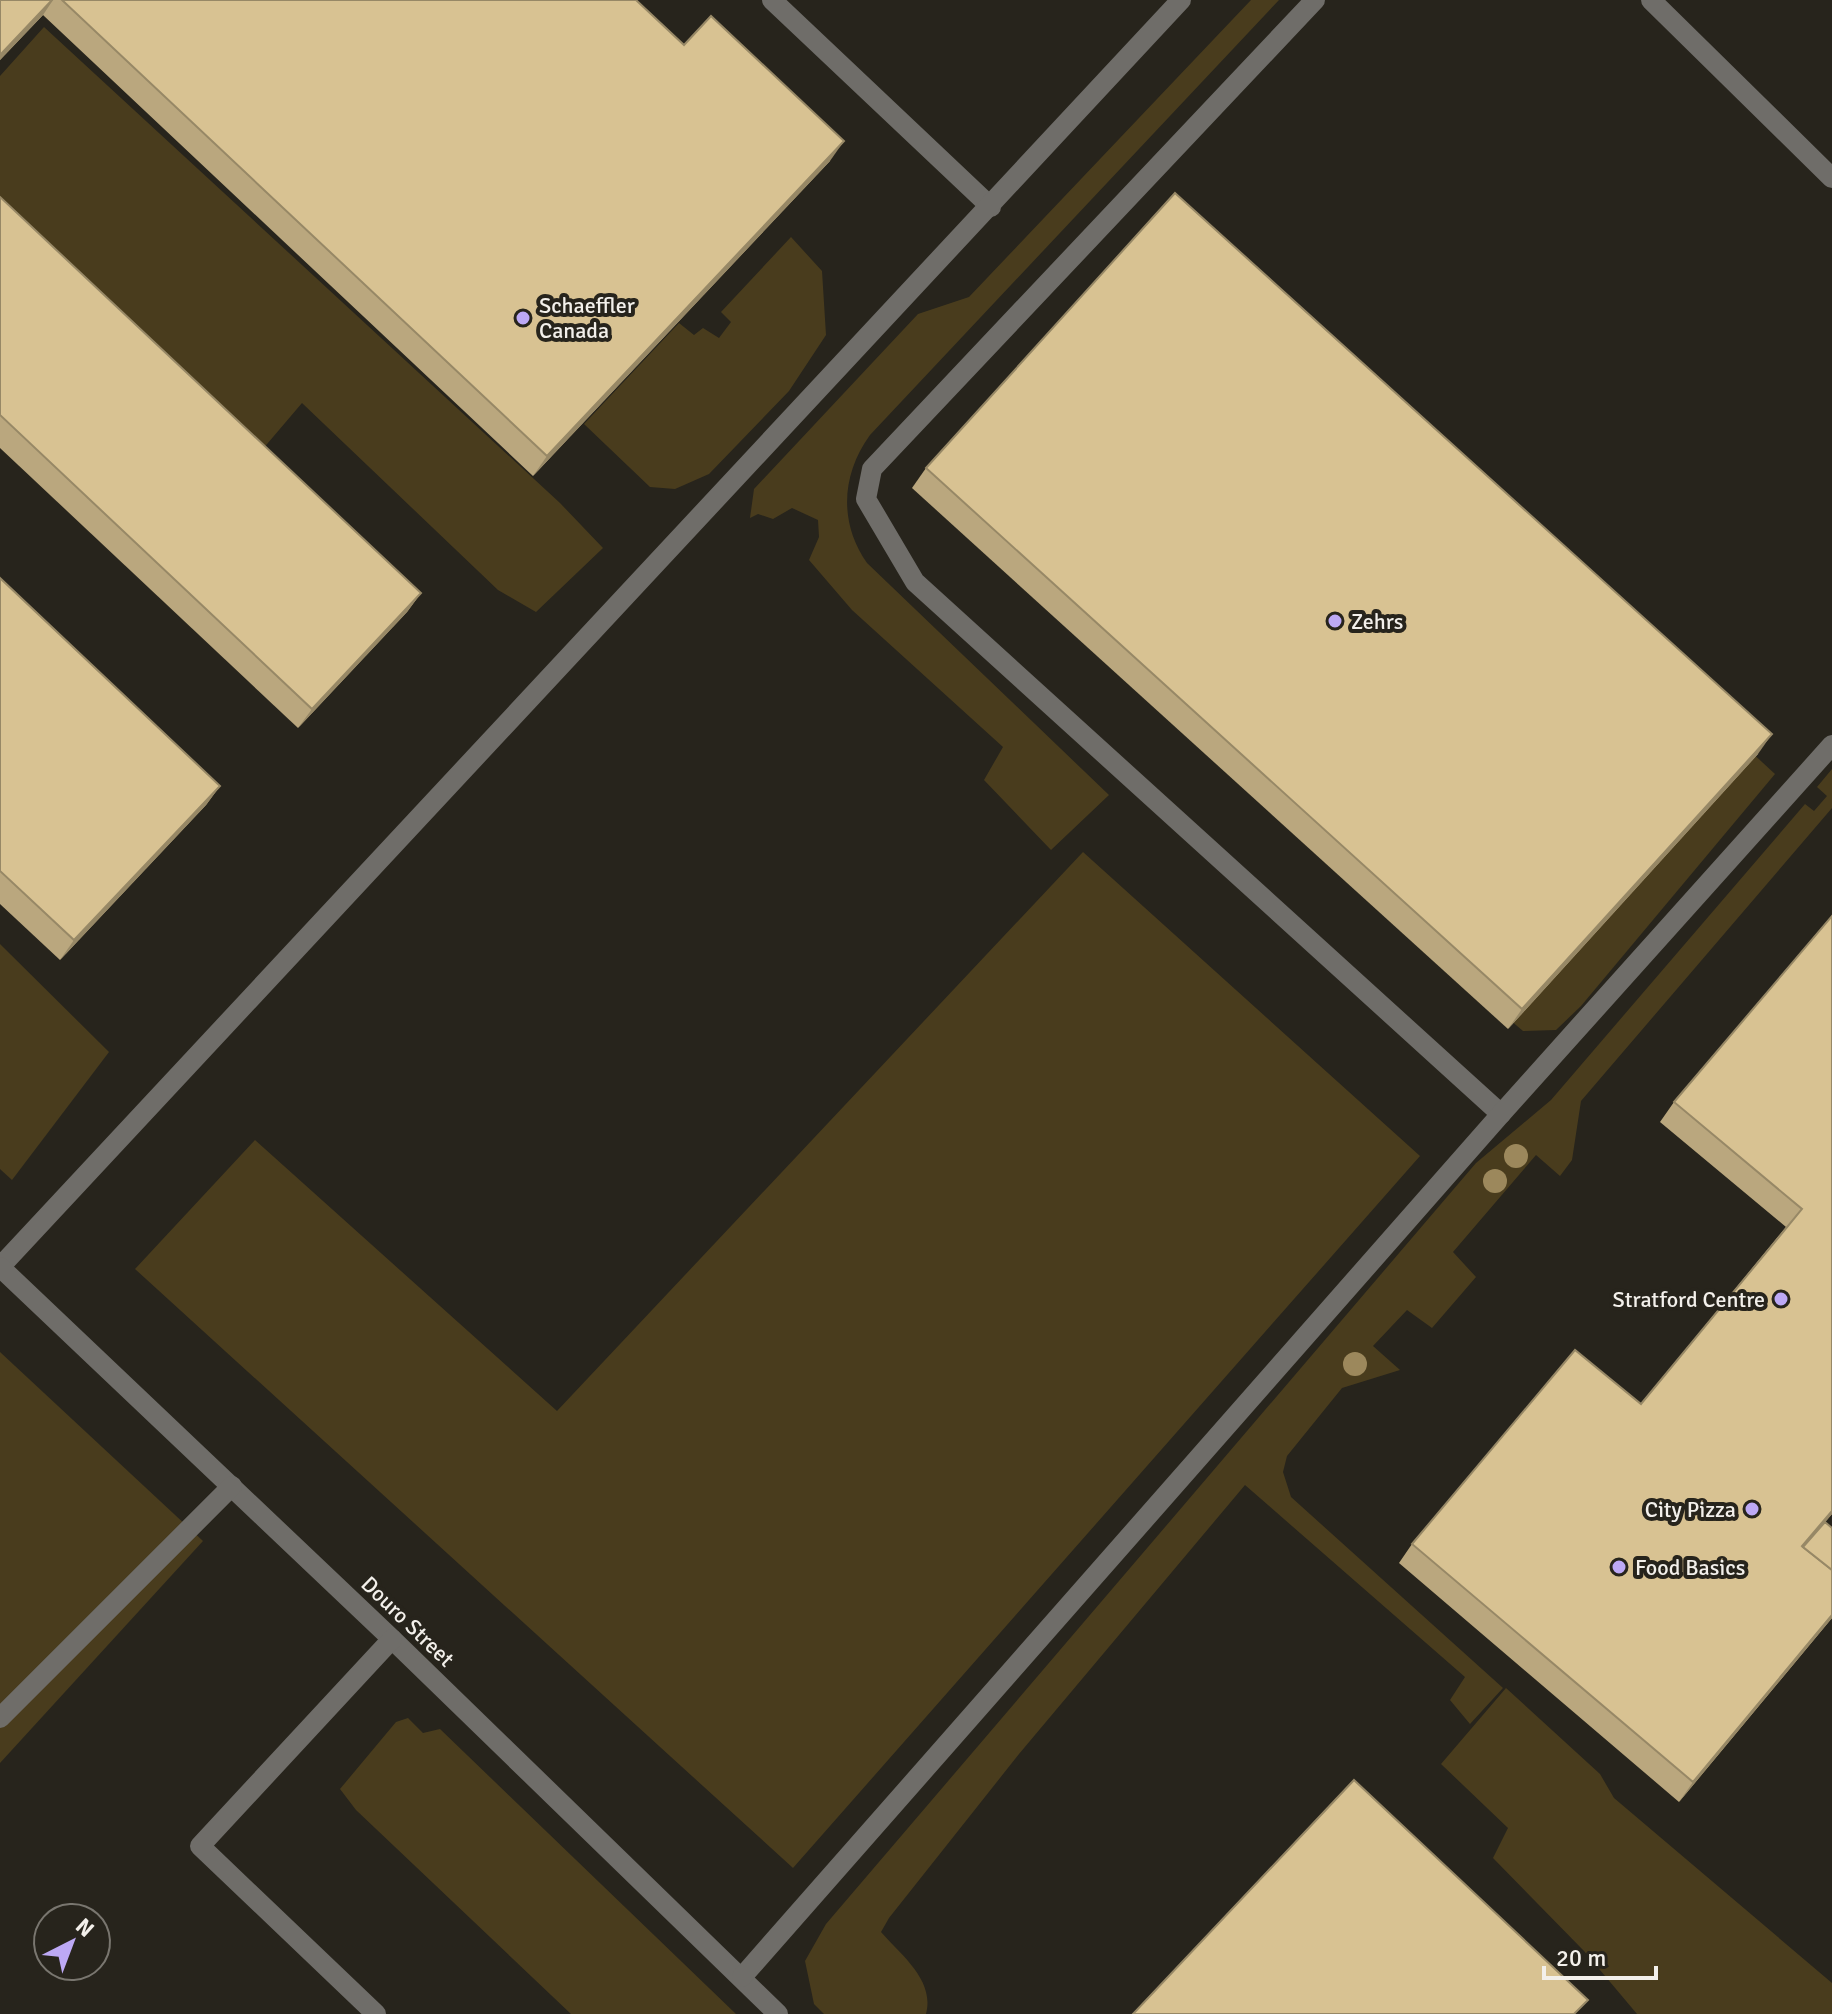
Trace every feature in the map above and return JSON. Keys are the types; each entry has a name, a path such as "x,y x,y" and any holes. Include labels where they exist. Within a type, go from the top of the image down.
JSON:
{"street":[{"path":"772,0 991,207"},
{"path":"0,1267 1181,0"},
{"path":"1315,0 872,469 866,499 915,582 1501,1114"},
{"path":"1651,0 1832,178"},
{"path":"742,1977 1501,1114 1832,745"},
{"name":"Douro Street","path":"0,1267 392,1639 778,2014"},
{"path":"0,1718 232,1486"},
{"path":"376,2014 200,1846 392,1639"}],"shaded area":[{"path":"1251,0 1279,0 870,435 853,466 849,483 848,515 858,548 867,563 1109,795 1051,850 984,780 1003,747 852,610 809,560 819,537 818,520 792,508 773,519 758,514 750,518 754,489 918,314 969,297"},
{"path":"44,27 560,503 603,548 536,612 498,590 302,403 256,457 0,213 0,76"},
{"path":"791,237 822,271 826,335 789,391 709,474 675,489 650,487 584,424 679,323 694,335 703,328 719,338 731,322 721,312"},
{"path":"1655,663 1775,774 1581,1006 1556,1030 1523,1031 1407,932"},
{"path":"1832,769 1832,808 1581,1101 1572,1160 1560,1176 1536,1155 1453,1252 1476,1277 1432,1328 1407,1310 1373,1346 1400,1370 1342,1388 1287,1456 1283,1472 1291,1497 1503,1688 1470,1724 1450,1700 1465,1677 1245,1485 1019,1754 889,1918 881,1932 921,1979 926,1990 926,2014 824,2014 814,2004 805,1961 826,1924 1476,1163 1551,1100 1805,804 1814,811 1827,796 1817,787"},
{"path":"1083,852 1420,1156 793,1868 135,1269 255,1140 557,1411"},
{"path":"0,944 109,1052 12,1180 0,1169"},
{"path":"0,1352 203,1541 0,1763"},
{"path":"1506,1688 1600,1774 1614,1798 1832,1983 1832,2014 1637,2014 1584,1951 1493,1858 1508,1828 1441,1764"},
{"path":"408,1718 423,1733 440,1729 736,2014 571,2014 356,1810 340,1789 396,1722"}],"building":[{"path":"0,0 52,0 0,55"},
{"name":"Schaeffler Canada","path":"62,0 636,0 684,45 711,16 844,141 547,456"},
{"name":"Zehrs","path":"1175,193 1772,734 1522,1009 926,468"},
{"path":"0,197 421,593 312,709 0,415"},
{"path":"0,578 220,786 74,940 0,871"},
{"name":"Stratford Centre","path":"1832,916 1832,1511 1802,1546 1832,1570 1832,1615 1693,1782 1412,1544 1575,1350 1641,1404 1802,1209 1674,1102"},
{"path":"1825,1522 1832,1528 1832,1570 1803,1547"},
{"path":"1354,1780 1588,2000 1574,2014 1133,2014"}],"place":[{"name":"Schaeffler Canada","path":"523,318"},
{"name":"Zehrs","path":"1335,621"},
{"name":"Stratford Centre","path":"1781,1299"},
{"name":"City Pizza","path":"1752,1509"},
{"name":"Food Basics","path":"1619,1567"}]}
